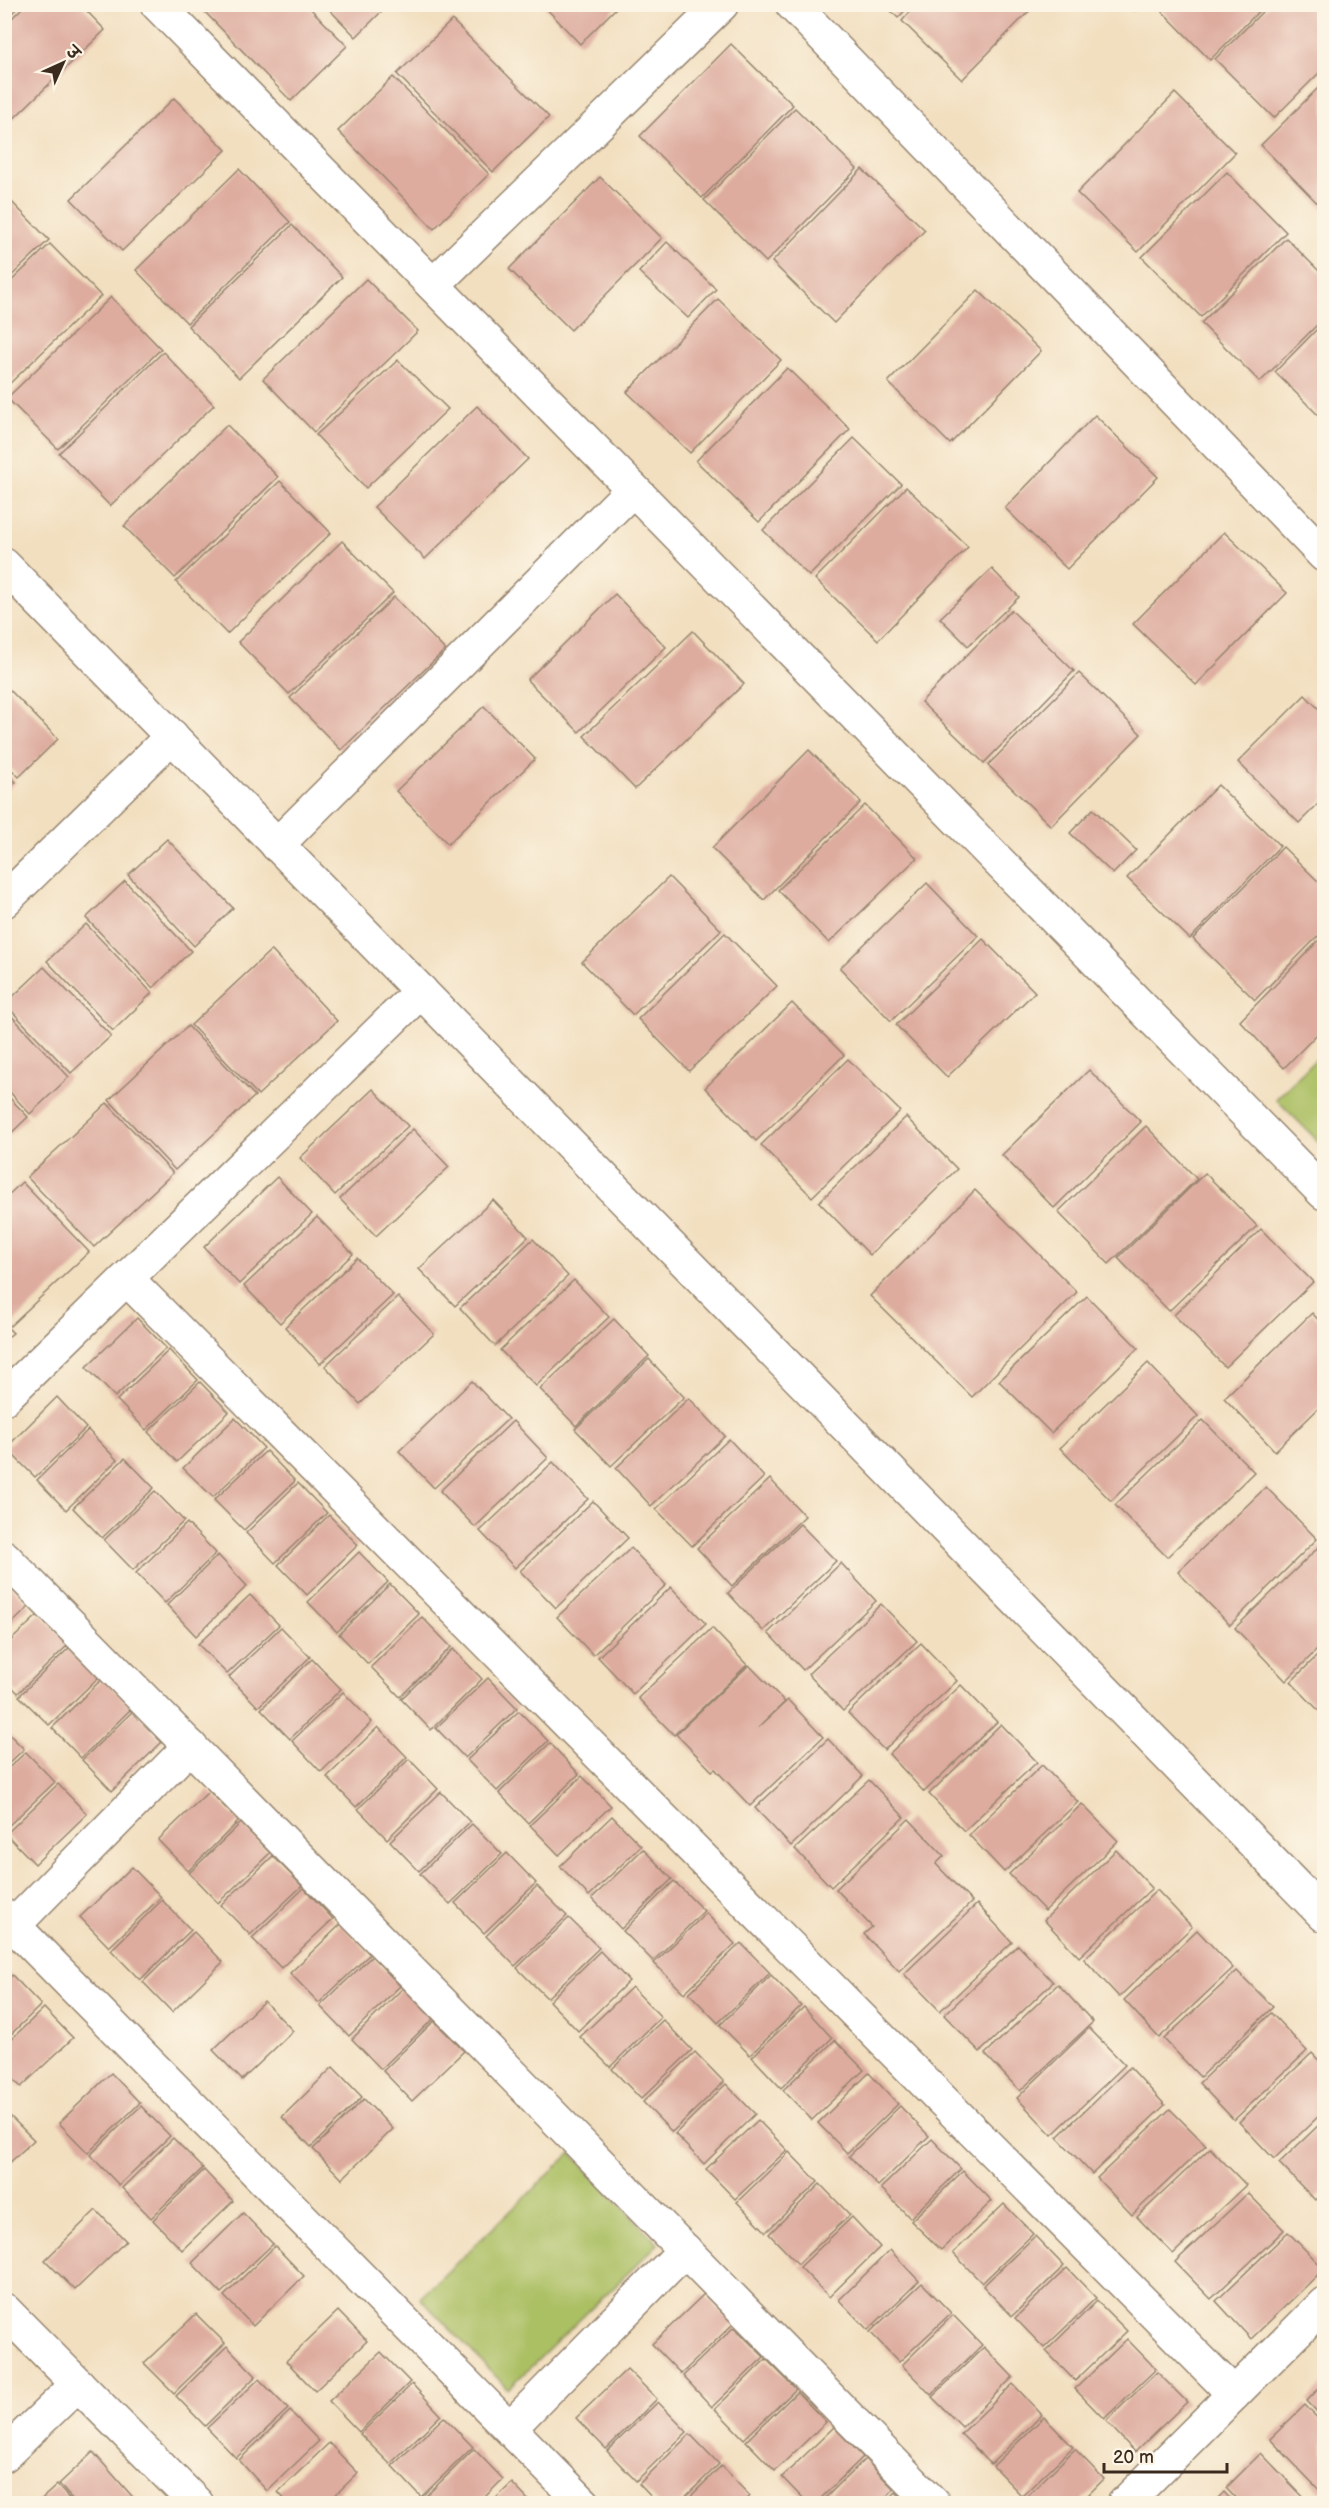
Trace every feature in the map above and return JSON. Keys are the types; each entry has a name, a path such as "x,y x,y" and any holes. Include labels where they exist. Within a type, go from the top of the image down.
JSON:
{"street":[{"path":"157,4 1324,1193"},
{"path":"433,285 722,4"},
{"path":"792,4 1324,555"},
{"path":"277,844 633,489"},
{"path":"4,566 1324,1915"},
{"path":"4,901 172,736"},
{"path":"4,1398 421,991"},
{"path":"127,1279 1234,2394"},
{"path":"4,1557 934,2504"},
{"path":"190,1746 9,1921 584,2504"},
{"path":"510,2428 685,2250"},
{"path":"1124,2504 1324,2304"},
{"path":"4,2310 197,2504"},
{"path":"4,2455 78,2384"}],"green space":[{"path":"1324,1051 1324,1147 1276,1099"},
{"path":"571,2153 658,2244 508,2389 420,2298"}],"building":[{"path":"4,4 21,4 4,21"},
{"path":"26,4 80,4 105,30 4,128 4,26"},
{"path":"206,4 306,4 347,46 291,101 202,9"},
{"path":"324,4 389,4 356,37"},
{"path":"542,4 620,4 580,44"},
{"path":"884,4 911,4 898,18"},
{"path":"917,4 1036,4 962,80 902,21"},
{"path":"1128,4 1141,4 1134,11"},
{"path":"1155,4 1266,4 1210,60"},
{"path":"1270,4 1324,4 1324,68 1274,118 1215,59"},
{"path":"452,20 549,117 493,172 397,74"},
{"path":"731,44 793,105 702,198 640,136"},
{"path":"393,77 489,174 434,229 338,131"},
{"path":"1324,82 1324,210 1261,145"},
{"path":"1175,93 1235,153 1138,252 1077,193"},
{"path":"174,98 226,150 122,251 71,199"},
{"path":"795,108 857,169 766,262 704,200"},
{"path":"239,169 290,222 187,323 136,270"},
{"path":"862,169 925,230 834,323 772,262"},
{"path":"1227,172 1286,232 1201,317 1142,257"},
{"path":"600,177 662,238 571,330 509,269"},
{"path":"4,194 49,240 4,283"},
{"path":"292,225 342,277 239,378 188,326"},
{"path":"1286,238 1324,276 1324,318 1260,382 1201,323"},
{"path":"667,242 716,289 688,318 639,272"},
{"path":"50,244 101,296 4,389 4,288"},
{"path":"366,279 418,331 314,432 263,379"},
{"path":"978,290 1041,351 950,444 888,382"},
{"path":"111,297 161,349 58,449 7,398"},
{"path":"718,299 781,360 690,453 627,392"},
{"path":"1324,322 1324,421 1275,372"},
{"path":"163,352 214,405 110,506 59,453"},
{"path":"398,360 448,409 366,488 316,435"},
{"path":"787,368 850,429 759,522 696,461"},
{"path":"477,406 528,459 425,559 374,507"},
{"path":"1095,415 1158,477 1067,569 1005,508"},
{"path":"227,425 278,477 175,578 124,526"},
{"path":"854,438 901,484 809,576 763,530"},
{"path":"280,481 331,533 227,634 176,582"},
{"path":"906,487 968,547 878,640 815,579"},
{"path":"1224,532 1287,593 1196,685 1133,624"},
{"path":"342,541 393,593 289,694 238,642"},
{"path":"992,569 1019,597 968,646 940,618"},
{"path":"615,594 666,647 579,732 527,680"},
{"path":"394,597 445,650 341,750 290,698"},
{"path":"1011,610 1074,671 984,763 921,702"},
{"path":"693,631 744,684 635,789 584,736"},
{"path":"1079,673 1141,734 1051,826 988,765"},
{"path":"4,684 58,739 19,777 4,762"},
{"path":"1305,695 1324,714 1324,798 1299,823 1238,762"},
{"path":"484,706 535,759 448,844 396,791"},
{"path":"809,750 861,802 764,900 712,848"},
{"path":"4,770 16,782 4,793"},
{"path":"1218,785 1280,846 1190,939 1127,878"},
{"path":"865,805 917,858 829,943 778,890"},
{"path":"1093,809 1136,850 1113,874 1070,833"},
{"path":"167,839 233,908 194,946 128,875"},
{"path":"1283,847 1324,887 1324,930 1255,1000 1193,939"},
{"path":"669,877 721,930 633,1015 582,962"},
{"path":"125,881 191,951 153,988 86,918"},
{"path":"927,883 978,936 891,1021 840,968"},
{"path":"86,924 152,993 113,1031 47,961"},
{"path":"725,933 777,986 689,1071 638,1019"},
{"path":"1324,935 1324,1027 1284,1068 1240,1021"},
{"path":"983,939 1035,992 947,1077 896,1025"},
{"path":"271,950 337,1021 258,1095 191,1025"},
{"path":"44,967 111,1036 71,1073 5,1004"},
{"path":"792,1003 844,1055 756,1141 705,1088"},
{"path":"5,1009 69,1077 30,1114 5,1087"},
{"path":"188,1026 255,1096 175,1170 109,1100"},
{"path":"848,1059 900,1111 812,1197 761,1145"},
{"path":"1089,1070 1141,1122 1054,1208 1002,1155"},
{"path":"373,1089 408,1126 335,1195 300,1158"},
{"path":"4,1092 28,1117 4,1140"},
{"path":"107,1103 173,1173 94,1247 27,1177"},
{"path":"906,1117 957,1169 870,1255 819,1202"},
{"path":"1146,1126 1197,1179 1109,1264 1058,1212"},
{"path":"413,1129 449,1167 376,1236 340,1199"},
{"path":"1205,1173 1257,1226 1169,1311 1118,1258"},
{"path":"277,1177 312,1214 239,1284 204,1247"},
{"path":"22,1182 89,1252 10,1326 4,1320 4,1199"},
{"path":"975,1190 1077,1292 972,1397 870,1296"},
{"path":"493,1200 528,1237 455,1306 419,1269"},
{"path":"317,1217 353,1254 280,1323 244,1286"},
{"path":"1261,1229 1313,1282 1225,1367 1174,1315"},
{"path":"533,1239 568,1276 495,1346 460,1308"},
{"path":"357,1258 393,1295 320,1364 285,1327"},
{"path":"574,1280 609,1317 536,1386 500,1350"},
{"path":"1087,1296 1138,1348 1051,1433 999,1381"},
{"path":"398,1297 434,1334 360,1404 325,1366"},
{"path":"1312,1313 1324,1326 1324,1403 1275,1451 1224,1398"},
{"path":"137,1318 166,1348 115,1397 86,1367"},
{"path":"614,1319 649,1356 576,1426 540,1389"},
{"path":"4,1324 13,1333 4,1340"},
{"path":"169,1350 198,1380 146,1430 117,1400"},
{"path":"649,1359 684,1397 611,1466 575,1429"},
{"path":"1148,1363 1198,1416 1111,1501 1060,1448"},
{"path":"472,1381 508,1419 434,1488 399,1451"},
{"path":"200,1382 229,1412 177,1462 148,1432"},
{"path":"57,1397 86,1428 35,1477 6,1448"},
{"path":"689,1398 725,1436 651,1506 616,1468"},
{"path":"235,1418 264,1448 213,1497 183,1468"},
{"path":"1203,1420 1254,1472 1167,1557 1115,1505"},
{"path":"513,1421 548,1458 475,1527 440,1491"},
{"path":"88,1430 117,1460 66,1510 37,1480"},
{"path":"729,1439 764,1477 692,1546 656,1509"},
{"path":"266,1451 295,1481 244,1530 214,1500"},
{"path":"125,1458 154,1488 102,1538 73,1508"},
{"path":"553,1462 588,1499 515,1568 480,1531"},
{"path":"770,1479 805,1516 732,1586 697,1548"},
{"path":"298,1483 327,1513 275,1563 246,1533"},
{"path":"1266,1487 1317,1539 1230,1625 1178,1572"},
{"path":"155,1491 184,1521 133,1570 104,1540"},
{"path":"593,1501 628,1538 556,1608 520,1571"},
{"path":"329,1515 358,1545 307,1595 278,1565"},
{"path":"187,1523 216,1553 165,1603 136,1573"},
{"path":"800,1524 836,1561 763,1631 728,1593"},
{"path":"1323,1543 1324,1643 1286,1681 1235,1628"},
{"path":"631,1548 666,1585 593,1655 557,1617"},
{"path":"359,1552 388,1582 337,1632 308,1602"},
{"path":"218,1555 247,1586 196,1636 167,1605"},
{"path":"841,1563 876,1601 803,1670 768,1633"},
{"path":"4,1579 30,1606 4,1631"},
{"path":"390,1584 419,1614 368,1664 339,1634"},
{"path":"671,1587 706,1624 633,1694 598,1657"},
{"path":"250,1595 279,1625 227,1674 198,1644"},
{"path":"881,1604 917,1641 843,1711 808,1674"},
{"path":"40,1613 69,1644 18,1693 4,1679 4,1647"},
{"path":"422,1617 451,1647 400,1697 371,1667"},
{"path":"281,1627 310,1657 258,1707 229,1677"},
{"path":"712,1628 747,1665 674,1735 638,1698"},
{"path":"921,1643 957,1681 884,1750 848,1713"},
{"path":"71,1646 100,1676 49,1725 19,1696"},
{"path":"453,1649 482,1679 431,1730 401,1699"},
{"path":"1324,1649 1324,1716 1291,1682"},
{"path":"312,1659 341,1689 290,1739 261,1709"},
{"path":"749,1665 785,1702 758,1728 788,1700 823,1737 750,1806 715,1769 712,1771 676,1734"},
{"path":"103,1678 132,1708 81,1758 52,1728"},
{"path":"488,1678 517,1708 465,1758 436,1728"},
{"path":"961,1685 997,1722 924,1792 889,1754"},
{"path":"343,1692 372,1722 321,1772 292,1741"},
{"path":"134,1710 163,1741 112,1791 82,1760"},
{"path":"519,1711 548,1741 497,1791 467,1760"},
{"path":"1001,1724 1037,1762 964,1831 929,1794"},
{"path":"378,1727 407,1757 356,1807 327,1777"},
{"path":"4,1729 24,1749 4,1768"},
{"path":"828,1739 863,1776 791,1846 755,1808"},
{"path":"550,1743 579,1774 528,1823 499,1793"},
{"path":"26,1752 55,1782 4,1830 4,1772"},
{"path":"409,1759 438,1789 387,1839 358,1809"},
{"path":"1042,1765 1078,1802 1004,1872 969,1835"},
{"path":"582,1776 611,1806 559,1855 530,1825"},
{"path":"869,1780 904,1817 831,1887 795,1849"},
{"path":"58,1784 87,1814 35,1864 6,1834"},
{"path":"209,1791 239,1821 188,1871 158,1840"},
{"path":"441,1792 470,1822 419,1871 390,1841"},
{"path":"1082,1804 1118,1841 1045,1911 1009,1874"},
{"path":"612,1816 641,1846 589,1896 560,1866"},
{"path":"909,1819 944,1856 936,1864 972,1902 899,1971 864,1934 872,1927 836,1889"},
{"path":"241,1823 270,1853 218,1903 189,1873"},
{"path":"472,1824 502,1854 450,1904 420,1874"},
{"path":"643,1849 672,1879 621,1929 592,1898"},
{"path":"1116,1850 1152,1888 1079,1957 1044,1920"},
{"path":"507,1853 536,1883 484,1933 455,1903"},
{"path":"273,1856 302,1886 250,1935 221,1905"},
{"path":"132,1867 161,1897 109,1947 80,1917"},
{"path":"674,1881 704,1911 653,1961 623,1931"},
{"path":"537,1886 567,1916 515,1966 486,1936"},
{"path":"304,1888 333,1919 281,1968 252,1938"},
{"path":"1157,1890 1192,1927 1119,1997 1084,1959"},
{"path":"162,1900 191,1930 140,1980 111,1950"},
{"path":"977,1904 1012,1942 940,2011 904,1974"},
{"path":"706,1913 735,1944 684,1993 654,1963"},
{"path":"569,1918 599,1948 547,1998 517,1968"},
{"path":"341,1924 370,1954 319,2003 290,1973"},
{"path":"1197,1930 1233,1968 1159,2038 1124,2000"},
{"path":"194,1932 223,1962 172,2012 143,1982"},
{"path":"741,1943 770,1973 718,2023 689,1993"},
{"path":"1018,1945 1053,1982 980,2052 944,2015"},
{"path":"600,1951 629,1981 578,2031 549,2001"},
{"path":"372,1956 400,1986 349,2036 320,2006"},
{"path":"4,1967 10,1973 4,1979"},
{"path":"1237,1971 1273,2007 1200,2077 1164,2039"},
{"path":"12,1975 41,2005 4,2041 4,1983"},
{"path":"771,1975 801,2006 750,2055 720,2025"},
{"path":"1058,1984 1093,2022 1020,2091 985,2054"},
{"path":"632,1987 661,2017 610,2067 580,2037"},
{"path":"403,1988 433,2019 381,2069 352,2039"},
{"path":"264,2001 293,2031 242,2080 213,2050"},
{"path":"804,2007 832,2038 781,2088 752,2057"},
{"path":"44,2008 73,2038 21,2087 4,2070 4,2046"},
{"path":"1271,2013 1307,2051 1234,2120 1199,2083"},
{"path":"663,2020 692,2050 641,2099 612,2069"},
{"path":"434,2021 464,2051 412,2101 383,2071"},
{"path":"1089,2028 1125,2065 1052,2135 1017,2098"},
{"path":"835,2040 864,2070 812,2120 783,2090"},
{"path":"695,2052 724,2082 672,2132 643,2102"},
{"path":"1312,2053 1324,2066 1324,2111 1274,2159 1239,2122"},
{"path":"333,2067 362,2097 311,2147 282,2117"},
{"path":"1130,2067 1165,2105 1092,2174 1057,2137"},
{"path":"111,2073 140,2103 88,2153 59,2123"},
{"path":"869,2073 898,2104 847,2153 818,2123"},
{"path":"726,2084 755,2114 704,2164 675,2134"},
{"path":"364,2099 393,2129 342,2179 313,2149"},
{"path":"141,2106 170,2136 119,2185 90,2155"},
{"path":"900,2106 929,2136 878,2186 849,2156"},
{"path":"1170,2109 1206,2145 1132,2215 1097,2178"},
{"path":"4,2110 34,2140 4,2168"},
{"path":"758,2120 787,2150 735,2199 706,2169"},
{"path":"1324,2120 1324,2191 1315,2200 1279,2163"},
{"path":"173,2138 203,2168 151,2218 122,2188"},
{"path":"932,2139 961,2169 910,2218 881,2188"},
{"path":"1210,2148 1246,2185 1173,2254 1137,2217"},
{"path":"789,2152 818,2182 766,2232 737,2202"},
{"path":"204,2170 233,2201 182,2250 153,2220"},
{"path":"963,2171 992,2201 941,2250 911,2221"},
{"path":"820,2184 850,2215 798,2264 769,2234"},
{"path":"1248,2193 1284,2230 1211,2299 1175,2262"},
{"path":"1004,2204 1033,2234 982,2283 953,2253"},
{"path":"96,2210 126,2241 75,2290 45,2260"},
{"path":"243,2213 273,2244 221,2293 192,2263"},
{"path":"852,2217 880,2247 829,2297 800,2267"},
{"path":"1288,2232 1324,2269 1251,2339 1216,2301"},
{"path":"1035,2236 1064,2266 1012,2316 983,2286"},
{"path":"275,2246 304,2276 253,2326 224,2296"},
{"path":"890,2250 919,2281 868,2330 839,2300"},
{"path":"1067,2268 1096,2298 1044,2348 1015,2318"},
{"path":"922,2283 951,2313 899,2362 870,2332"},
{"path":"704,2294 733,2324 681,2374 652,2344"},
{"path":"1097,2301 1127,2331 1075,2381 1046,2351"},
{"path":"338,2311 367,2341 315,2391 286,2361"},
{"path":"196,2314 225,2343 174,2393 144,2363"},
{"path":"953,2315 982,2345 931,2395 902,2365"},
{"path":"734,2327 764,2357 712,2407 683,2376"},
{"path":"1127,2339 1156,2369 1104,2419 1075,2389"},
{"path":"227,2346 256,2376 205,2426 176,2396"},
{"path":"984,2347 1013,2377 962,2427 932,2397"},
{"path":"381,2352 410,2382 359,2432 329,2401"},
{"path":"766,2359 796,2389 744,2439 715,2409"},
{"path":"627,2369 657,2399 606,2449 576,2418"},
{"path":"1157,2372 1187,2402 1135,2452 1106,2421"},
{"path":"259,2379 288,2409 236,2458 207,2428"},
{"path":"1324,2383 1324,2419 1307,2401"},
{"path":"412,2384 441,2415 390,2464 360,2434"},
{"path":"1013,2384 1042,2415 991,2464 961,2434"},
{"path":"797,2392 826,2422 775,2471 746,2441"},
{"path":"658,2402 687,2432 636,2481 607,2451"},
{"path":"1305,2405 1324,2425 1324,2495 1270,2439"},
{"path":"290,2411 319,2441 267,2491 239,2460"},
{"path":"444,2417 473,2447 421,2497 392,2466"},
{"path":"1044,2417 1073,2447 1022,2496 993,2466"},
{"path":"834,2427 863,2457 815,2504 808,2504 782,2477"},
{"path":"690,2434 719,2464 678,2504 658,2504 639,2484"},
{"path":"329,2443 358,2473 326,2504 289,2504 278,2492"},
{"path":"474,2449 503,2479 478,2504 428,2504 423,2499"},
{"path":"1075,2449 1104,2479 1079,2504 1029,2504 1024,2499"},
{"path":"93,2452 139,2504 76,2504 59,2484"},
{"path":"1261,2453 1310,2504 1241,2504 1226,2488"},
{"path":"865,2459 894,2489 879,2504 819,2504"},
{"path":"721,2466 750,2496 743,2504 683,2504"},
{"path":"512,2483 532,2504 490,2504"},
{"path":"57,2485 74,2504 36,2504"},
{"path":"896,2492 908,2504 884,2504"},
{"path":"1224,2492 1235,2504 1212,2504"}]}
